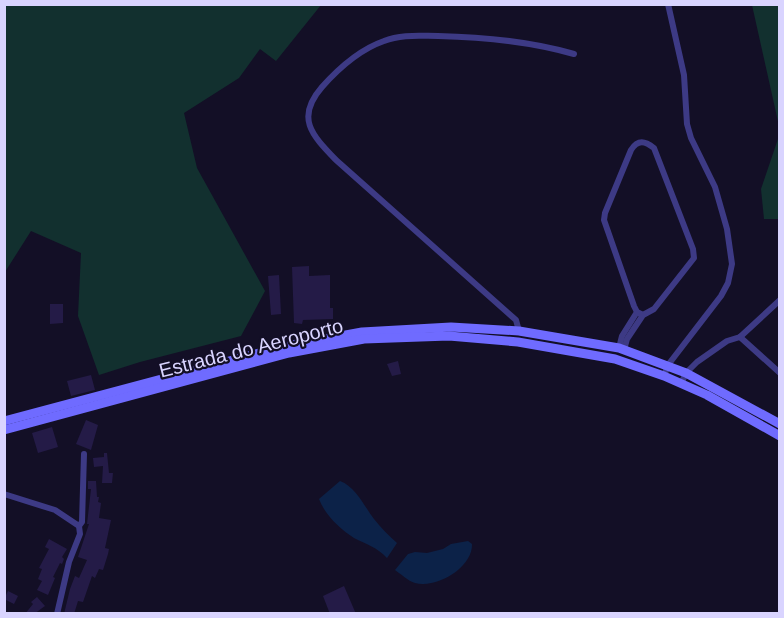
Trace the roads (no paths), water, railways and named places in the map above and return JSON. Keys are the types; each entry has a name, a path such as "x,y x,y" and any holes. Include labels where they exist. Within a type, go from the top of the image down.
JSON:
{"main road":[{"name":"Estrada do Aeroporto","path":"4,421 286,346 362,332 451,327 519,331 621,349 686,373 780,424"},
{"name":"Estrada do Aeroporto","path":"4,430 289,353 364,339 449,336 518,342 615,359 664,376 707,395 780,436"}],"street":[{"path":"664,376 668,365 721,296 728,283 732,264 727,229 715,187 691,138 687,124 684,75 668,4"},
{"path":"519,331 516,320 336,160 310,128 308,111 314,97 330,79 369,48 387,39 407,36 475,37 540,45 574,54"},
{"path":"621,349 640,314 654,309 694,258 693,249 654,148 641,141 635,143 631,150 604,213 604,220 640,314"},
{"path":"681,384 686,373 706,355 727,341 740,337 780,300"},
{"path":"740,337 780,373"},
{"path":"57,614 69,561 80,534 79,526 83,514 84,454"},
{"path":"4,494 55,510 79,526"}],"water":[{"path":"340,481 355,492 385,532 397,543 387,558 376,549 354,538 325,511 319,499"},
{"path":"468,541 472,544 467,561 452,574 433,583 415,583 395,570 408,554 427,553 443,549 451,544"}]}
